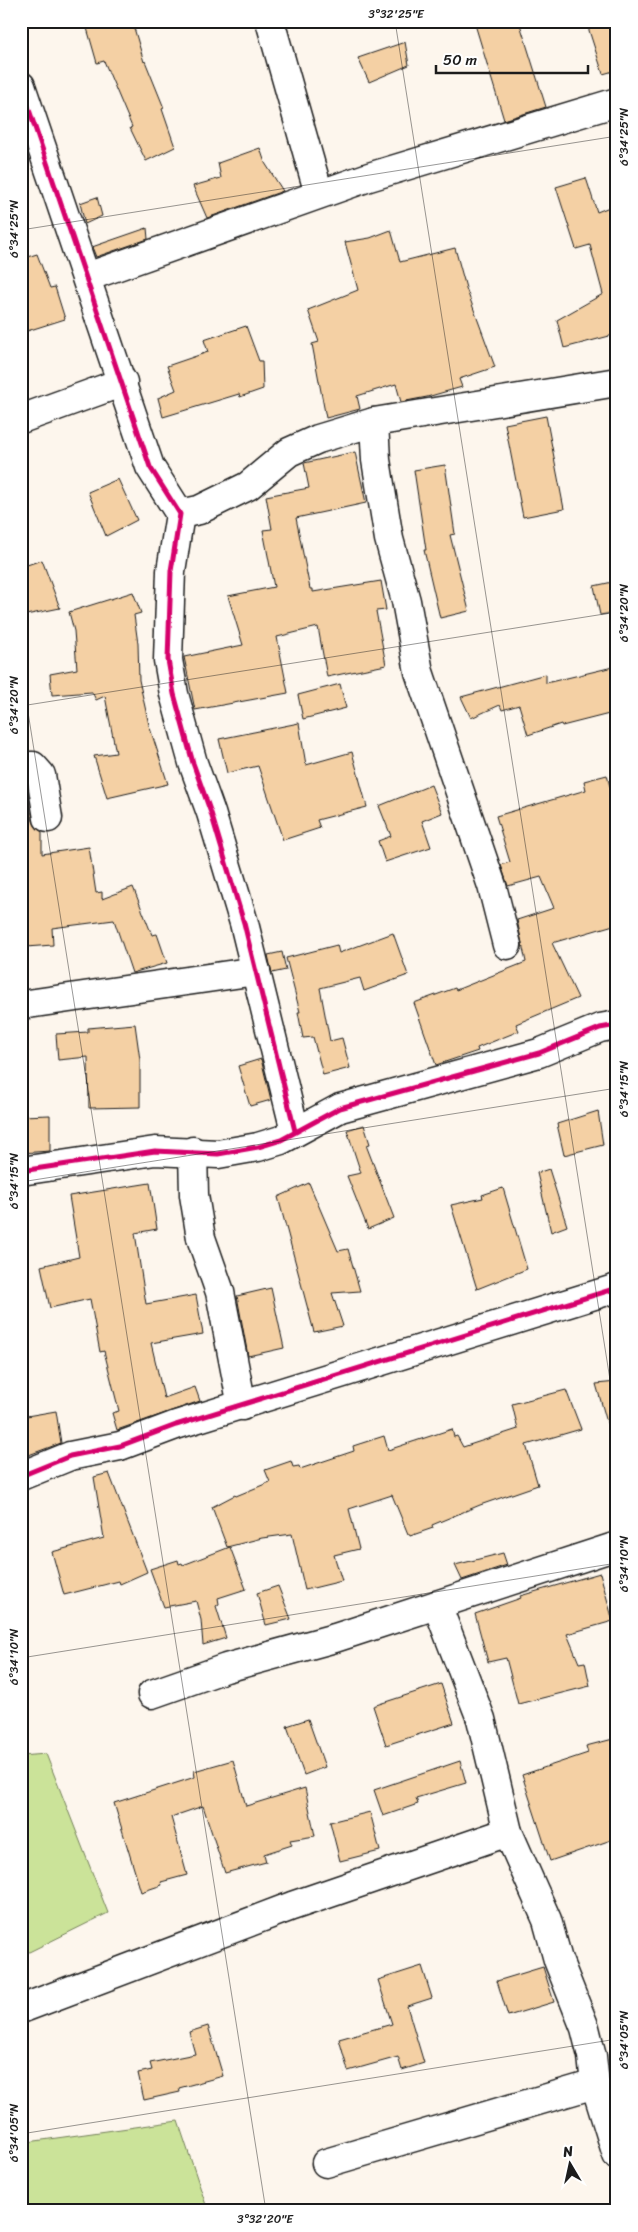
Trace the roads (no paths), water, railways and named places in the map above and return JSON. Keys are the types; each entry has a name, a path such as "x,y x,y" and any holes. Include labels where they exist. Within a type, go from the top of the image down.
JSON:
{"street":[{"path":"270,21 319,194"},
{"path":"21,86 32,154 87,277 150,467 180,514 171,571 168,660 174,694 192,763 211,813 244,923 295,1132"},
{"path":"87,277 408,164 617,102"},
{"path":"21,419 123,382"},
{"path":"180,514 200,510 248,486 289,452 318,439 374,422 617,382"},
{"path":"374,422 376,460 389,539 406,601 419,672 486,868 507,945"},
{"path":"21,766 33,766 41,775 48,818"},
{"path":"21,1005 256,971"},
{"path":"21,1171 155,1150 218,1154 258,1147 281,1140 340,1108 538,1052 600,1028 617,1025"},
{"path":"193,1151 194,1195 201,1238 220,1292 242,1406"},
{"path":"21,1476 70,1456 120,1446 176,1425 617,1288"},
{"path":"152,1694 226,1668 335,1638 617,1546"},
{"path":"437,1605 481,1719 508,1832 547,1920 558,1960 585,2028 592,2056 595,2084 617,2155"},
{"path":"21,2009 292,1906 508,1832"},
{"path":"326,2163 595,2084"}]}
